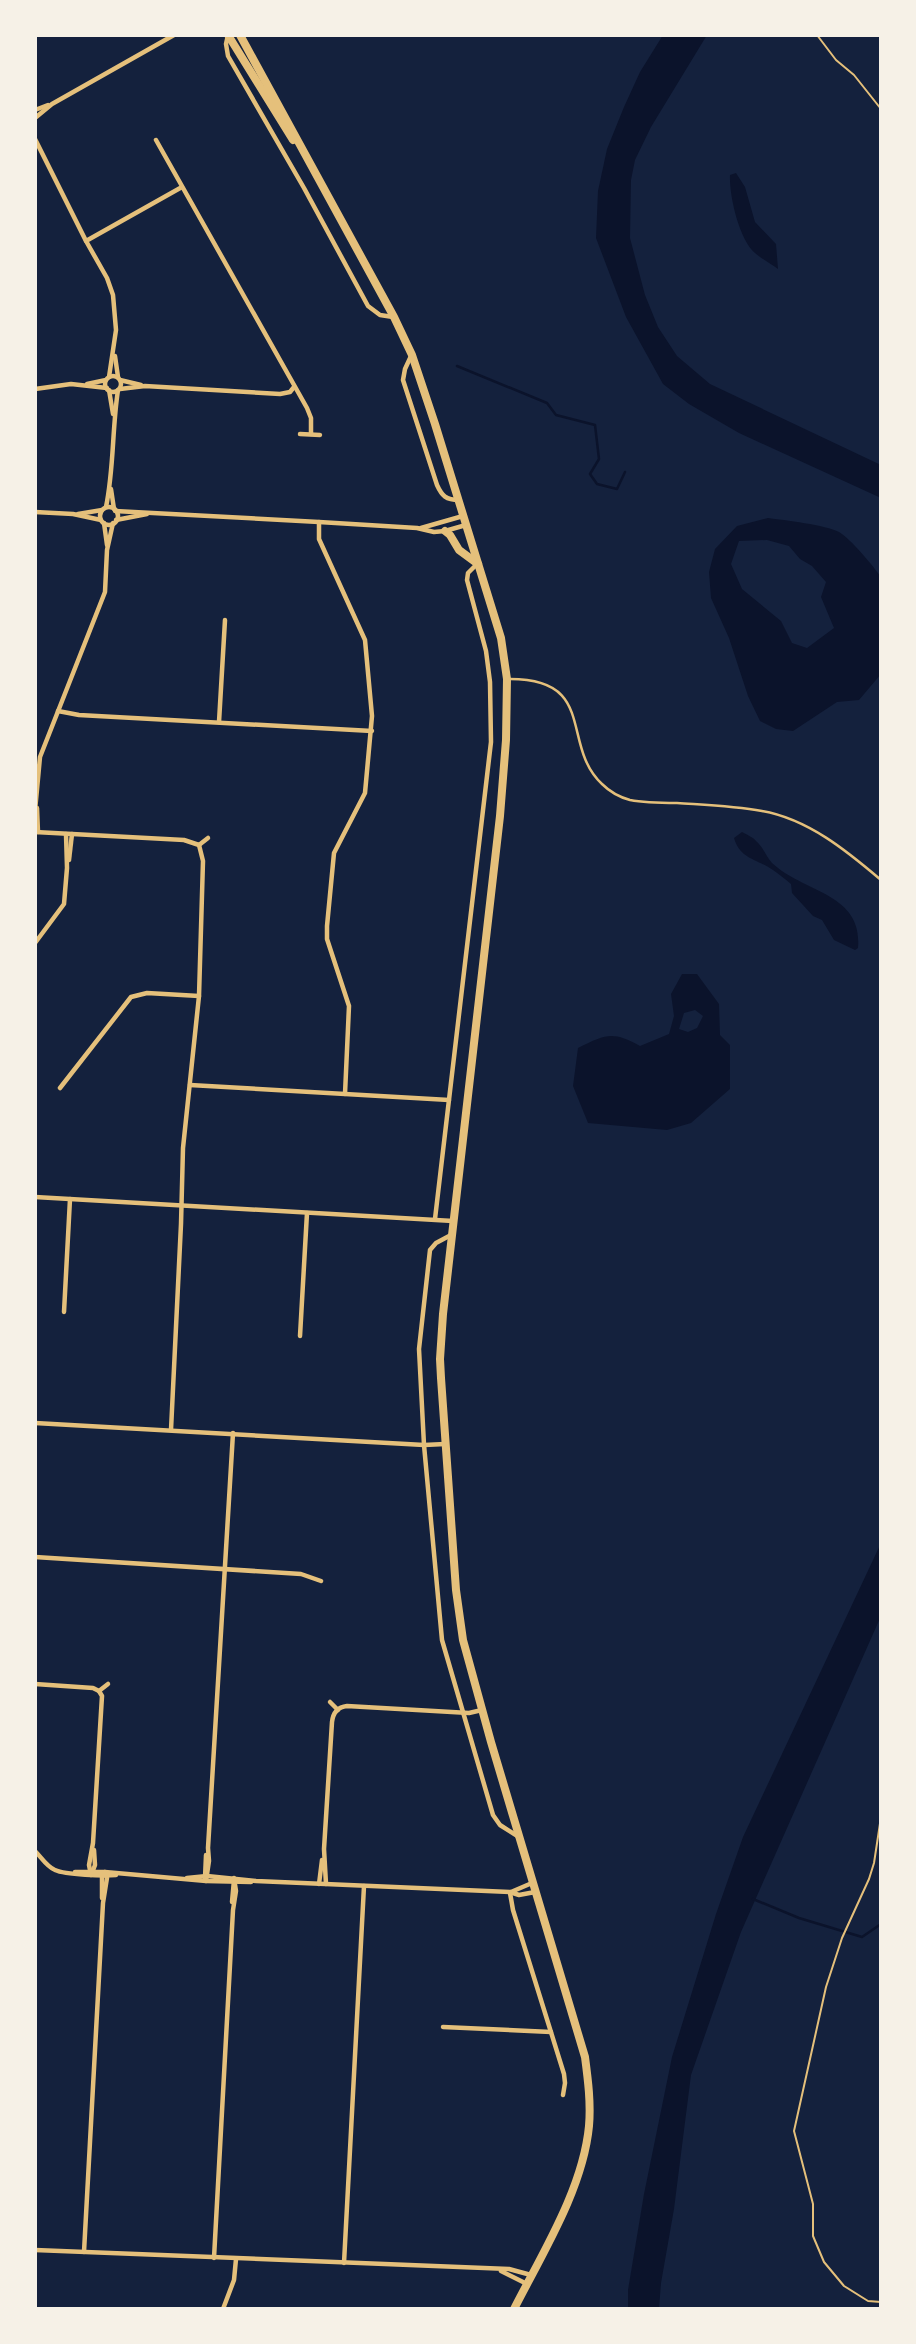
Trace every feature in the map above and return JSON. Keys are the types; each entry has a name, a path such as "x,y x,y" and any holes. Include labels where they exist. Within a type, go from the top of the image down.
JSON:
{"main road":[{"path":"228,35 307,159"},
{"path":"240,35 394,317 412,355 501,638 507,679 506,740 500,816 440,1359 463,1640 585,2057 590,2092 589,2127 583,2160 566,2205 513,2309"},
{"path":"445,531 459,550 478,564"}],"street":[{"path":"35,118 52,104 174,35"},
{"path":"228,35 228,56 368,306 380,315 394,317"},
{"path":"35,110 52,104"},
{"path":"35,139 107,278 113,295 116,315 108,389 114,418"},
{"path":"156,140 310,414 311,434"},
{"path":"35,146 40,152"},
{"path":"86,242 182,187"},
{"path":"114,351 119,379 111,484 115,510 107,550 104,592 40,757 36,832 184,841 199,845"},
{"path":"412,355 403,380 437,485 444,497 459,500"},
{"path":"82,385 108,378 145,386 280,394 290,392 295,386"},
{"path":"35,389 57,385 119,390 145,386"},
{"path":"300,434 320,435"},
{"path":"107,550 100,515 111,484"},
{"path":"73,514 104,509 445,531 465,520"},
{"path":"35,512 73,514 103,522 152,514"},
{"path":"417,528 465,520"},
{"path":"319,522 319,539 365,640 372,731 363,799 333,858 327,926 327,939 349,1006 345,1094"},
{"path":"435,1219 491,742 490,682 486,651 467,580 469,571 478,564"},
{"path":"219,722 225,620"},
{"path":"58,711 79,715 372,731"},
{"path":"35,811 37,804"},
{"path":"35,943 64,904 69,834"},
{"path":"199,845 208,838"},
{"path":"171,1430 183,1148 199,996 203,861 199,845"},
{"path":"60,1088 131,997 147,993 199,996"},
{"path":"190,1085 449,1100"},
{"path":"35,1197 454,1221"},
{"path":"64,1312 70,1199"},
{"path":"300,1336 307,1213"},
{"path":"453,1234 436,1243 430,1250 419,1349 424,1445 442,1640 495,1821 520,1837"},
{"path":"35,1423 424,1445 446,1444"},
{"path":"206,1878 233,1433"},
{"path":"35,1557 300,1574 321,1581"},
{"path":"35,1684 88,1687 99,1691"},
{"path":"99,1691 108,1684"},
{"path":"91,1872 89,1864 93,1843 102,1700 99,1691"},
{"path":"330,1702 338,1710"},
{"path":"326,1884 324,1849 331,1722 338,1710 347,1706 463,1713 483,1710"},
{"path":"318,1884 324,1849"},
{"path":"35,1851 52,1869 104,1875 510,1892 519,1895 537,1891"},
{"path":"84,2252 104,1875"},
{"path":"214,2258 235,1881"},
{"path":"510,1892 534,1882"},
{"path":"344,2263 364,1886"},
{"path":"510,1892 513,1910 564,2074 563,2095"},
{"path":"443,2027 551,2032"},
{"path":"35,2250 515,2269 529,2279"},
{"path":"223,2309 234,2280 236,2259"},
{"path":"500,2270 529,2279"}],"lane":[{"path":"507,679 536,680 562,696 573,716 589,767 601,784 620,797 644,802 716,805 764,811 808,827 829,838 881,880"}],"path":[{"path":"817,35 881,109"},
{"path":"881,1817 874,1863 842,1938 826,1987 794,2131 813,2204 813,2236 824,2262 844,2286 868,2301 881,2302"}],"water":[{"path":"663,35 707,35 651,127 635,160 631,180 630,238 645,295 658,327 677,356 710,384 881,465 881,498 739,433 689,404 663,384 626,317 596,238 598,191 607,149 624,107 640,72"},
{"path":"736,173 745,187 755,222 776,244 778,269 755,253 744,238 731,194 730,175"},
{"path":"768,518 833,529 849,540 881,577 881,674 859,700 837,702 793,731 776,729 760,721 711,598 709,572 715,549 737,526","holes":["767,540 789,546 826,582 821,597 834,628 807,648 792,643 781,621 742,589 731,564 739,541"]},
{"path":"742,832 755,840 772,863 785,873 841,905 851,916 857,930 858,948 855,950 834,940 822,920 813,916 792,893 791,884 740,850 734,838"},
{"path":"682,974 697,974 719,1004 720,1035 730,1045 730,1089 691,1123 667,1130 588,1123 573,1086 578,1048 609,1036 623,1038 640,1046 669,1034 674,1016 671,994","holes":["695,1010 703,1016 697,1028 688,1032 679,1029 684,1013"]},
{"path":"881,1543 881,1616 741,1932 691,2075 659,2309 628,2309 628,2290 644,2194 672,2057 716,1914 743,1837"}],"waterway":[{"path":"457,366 547,403 556,415 595,425 599,459 590,474 597,484 617,489 625,472"},
{"path":"753,1899 799,1918 862,1937 881,1924"}]}
